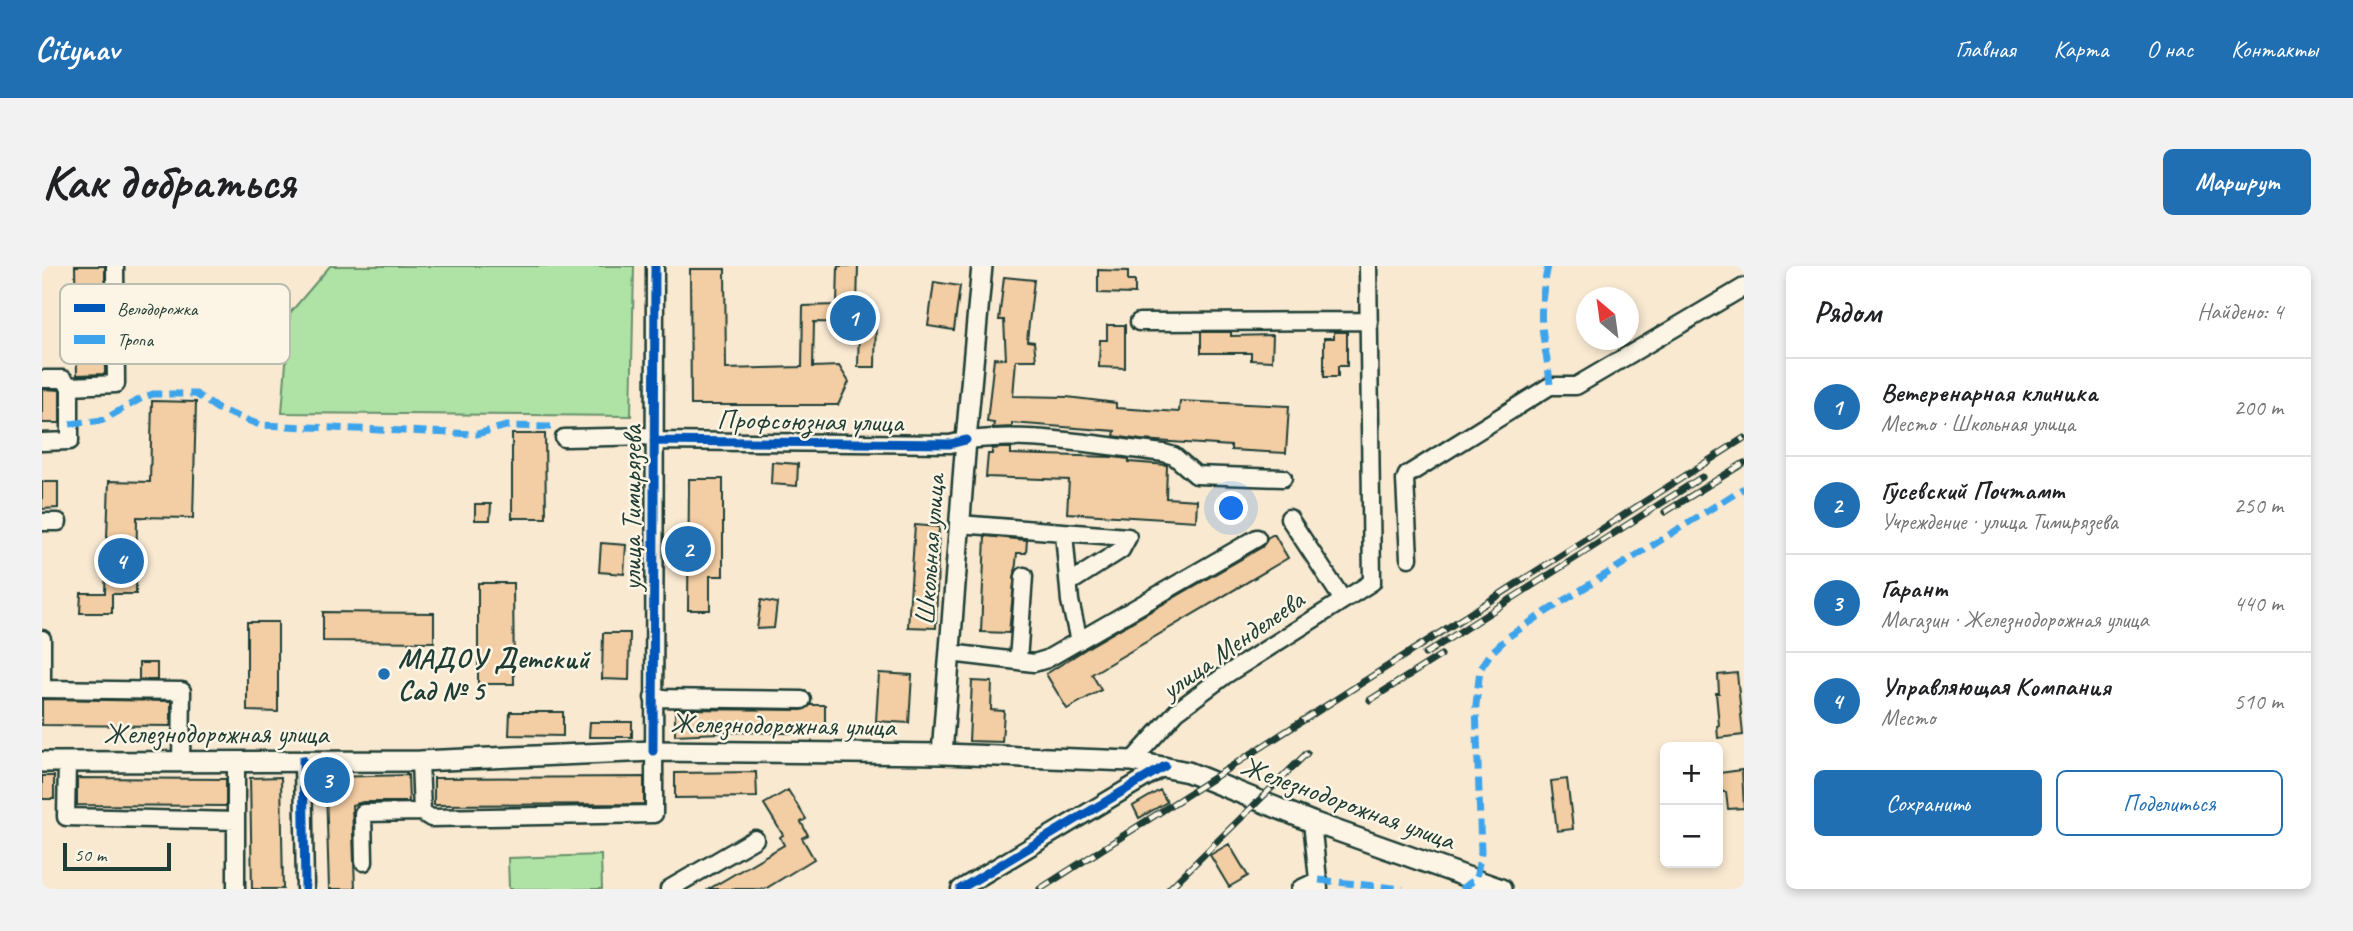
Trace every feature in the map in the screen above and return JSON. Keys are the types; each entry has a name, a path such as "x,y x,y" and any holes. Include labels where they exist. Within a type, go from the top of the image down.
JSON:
{"main road":[{"name":"Школьная улица","path":"943,754 959,524 982,266"},
{"name":"Железнодорожная улица","path":"42,762 420,761 653,751 943,754 1132,761 1188,772 1311,822 1501,889"}],"street":[{"path":"115,266 115,284"},
{"name":"улица Тимирязева","path":"422,811 431,818 654,814 655,266"},
{"path":"1139,323 1369,321 1368,266"},
{"path":"1409,558 1407,475 1550,387 1576,386 1744,287"},
{"name":"улица Менделеева","path":"1132,761 1186,704 1224,676 1373,582 1369,321"},
{"path":"70,386 116,384 116,364"},
{"path":"42,379 63,379 70,386 70,441 42,442"},
{"name":"Профсоюзная улица","path":"564,438 950,444 966,440 1027,438 1164,453 1174,456 1196,475 1283,478"},
{"path":"1289,518 1343,600"},
{"path":"959,524 1128,537 1121,551 1069,583"},
{"path":"1064,533 1079,641"},
{"path":"950,653 1034,663 1047,659 1257,538"},
{"path":"1018,661 1024,576"},
{"path":"42,639 42,689 182,691 181,762"},
{"path":"653,698 802,700"},
{"path":"303,761 305,889"},
{"path":"364,862 363,813 422,811 420,761"},
{"path":"67,762 66,817 236,821"},
{"path":"236,762 236,889"},
{"path":"960,889 1165,766"},
{"path":"1300,889 1319,884 1311,822"},
{"path":"669,889 755,839"}],"green space":[{"path":"330,266 634,266 631,416 282,413 286,364 290,364 290,313"},
{"path":"601,855 602,889 509,889 508,858"}],"building":[{"path":"75,266 105,266 105,284 75,284"},
{"path":"838,266 858,266 857,306 862,306 862,313 876,313 875,367 858,367 859,323 814,322 813,367 839,366 849,382 838,405 691,405 690,269 725,269 726,369 802,367 803,306 837,305"},
{"path":"1098,270 1128,271 1128,281 1135,281 1135,294 1098,293"},
{"path":"1004,277 1034,280 1027,341 1034,342 1036,360 1016,360 1013,396 1067,397 1116,403 1116,408 1179,412 1180,401 1289,406 1286,453 1141,440 1114,436 1115,431 1012,423 1012,427 993,428 994,423 987,422 994,358 1006,359 1004,320 999,320"},
{"path":"934,282 960,286 954,330 928,326"},
{"path":"1107,325 1125,325 1125,368 1099,367 1100,340 1107,340"},
{"path":"1201,332 1231,332 1231,336 1273,335 1272,361 1251,360 1251,353 1201,353"},
{"path":"1334,332 1347,332 1347,366 1338,366 1338,377 1324,377 1324,338 1334,338"},
{"path":"77,364 105,364 105,374 77,375"},
{"path":"42,389 60,390 60,423 42,423"},
{"path":"152,401 196,402 193,518 137,517 136,594 112,594 112,613 80,613 81,593 105,593 109,481 150,482"},
{"path":"512,434 545,434 546,518 512,518"},
{"path":"1011,448 1011,454 1113,457 1129,459 1129,462 1167,465 1166,498 1197,500 1196,521 1067,513 1069,480 986,477 988,454 992,454 992,449"},
{"path":"772,462 798,464 797,486 771,484"},
{"path":"689,479 723,479 723,576 710,576 710,610 688,610"},
{"path":"42,482 58,482 58,508 42,509"},
{"path":"475,504 491,504 490,520 475,520"},
{"path":"915,525 939,527 936,628 908,627"},
{"path":"1274,534 1288,558 1092,674 1101,690 1067,709 1046,674 1262,547 1267,538"},
{"path":"985,536 1027,540 1026,553 1017,553 1009,633 981,632"},
{"path":"601,543 626,545 624,574 599,572"},
{"path":"478,583 513,583 514,684 478,684"},
{"path":"761,600 777,603 774,628 757,629"},
{"path":"323,612 434,613 434,642 323,641"},
{"path":"247,622 278,622 278,712 247,711"},
{"path":"603,633 630,633 629,680 602,679"},
{"path":"139,663 157,663 157,680 139,680"},
{"path":"879,673 912,675 909,723 876,721"},
{"path":"1737,673 1743,735 1718,738 1718,675"},
{"path":"972,681 992,682 991,710 1004,711 1002,742 969,741"},
{"path":"42,699 171,701 171,726 42,725"},
{"path":"811,705 825,705 825,734 743,732 675,735 675,709 802,710"},
{"path":"510,712 563,712 563,736 509,735"},
{"path":"590,722 632,722 632,737 589,737"},
{"path":"1742,770 1744,808 1728,809 1726,792 1723,792 1723,772"},
{"path":"756,772 757,797 675,798 675,773"},
{"path":"408,775 409,802 363,802 352,805 355,889 329,889 327,780 332,777"},
{"path":"42,776 54,776 54,799 42,799"},
{"path":"281,777 283,889 252,889 250,778"},
{"path":"644,777 644,804 434,805 434,778"},
{"path":"77,778 226,779 226,806 77,805"},
{"path":"1567,779 1573,829 1557,831 1551,781"},
{"path":"788,790 806,819 801,822 808,835 802,838 814,859 765,889 709,889 784,845 780,837 783,835 764,804"},
{"path":"1160,790 1167,802 1139,818 1133,806"},
{"path":"1229,844 1248,876 1229,887 1210,855"}],"railway":[{"path":"1040,889 1744,438"},
{"path":"1665,512 1744,463"},
{"path":"1425,654 1702,477"},
{"path":"1370,700 1441,655"},
{"path":"1169,889 1307,753"}],"marked path":[{"path":"1548,266 1542,319 1550,386"},
{"path":"70,424 103,420 153,394 196,394 218,409 260,425 477,434 506,426 551,427"},
{"path":"1461,889 1476,879 1481,852 1476,705 1480,669 1491,653 1508,637 1541,615 1744,488"},
{"path":"1319,880 1403,889"}],"cycle path":[{"path":"653,751 655,266"},
{"path":"654,441 950,444 966,440"},
{"path":"303,760 305,889"},
{"path":"960,889 1165,766"}],"place":[{"name":"Ветеренарная клиника","path":"853,318"},
{"name":"Гусевский Почтамт","path":"688,549"},
{"name":"Управляющая Компания","path":"121,561"},
{"name":"МАДОУ Детский Сад № 5","path":"384,674"},
{"name":"Гарант","path":"327,780"}]}
